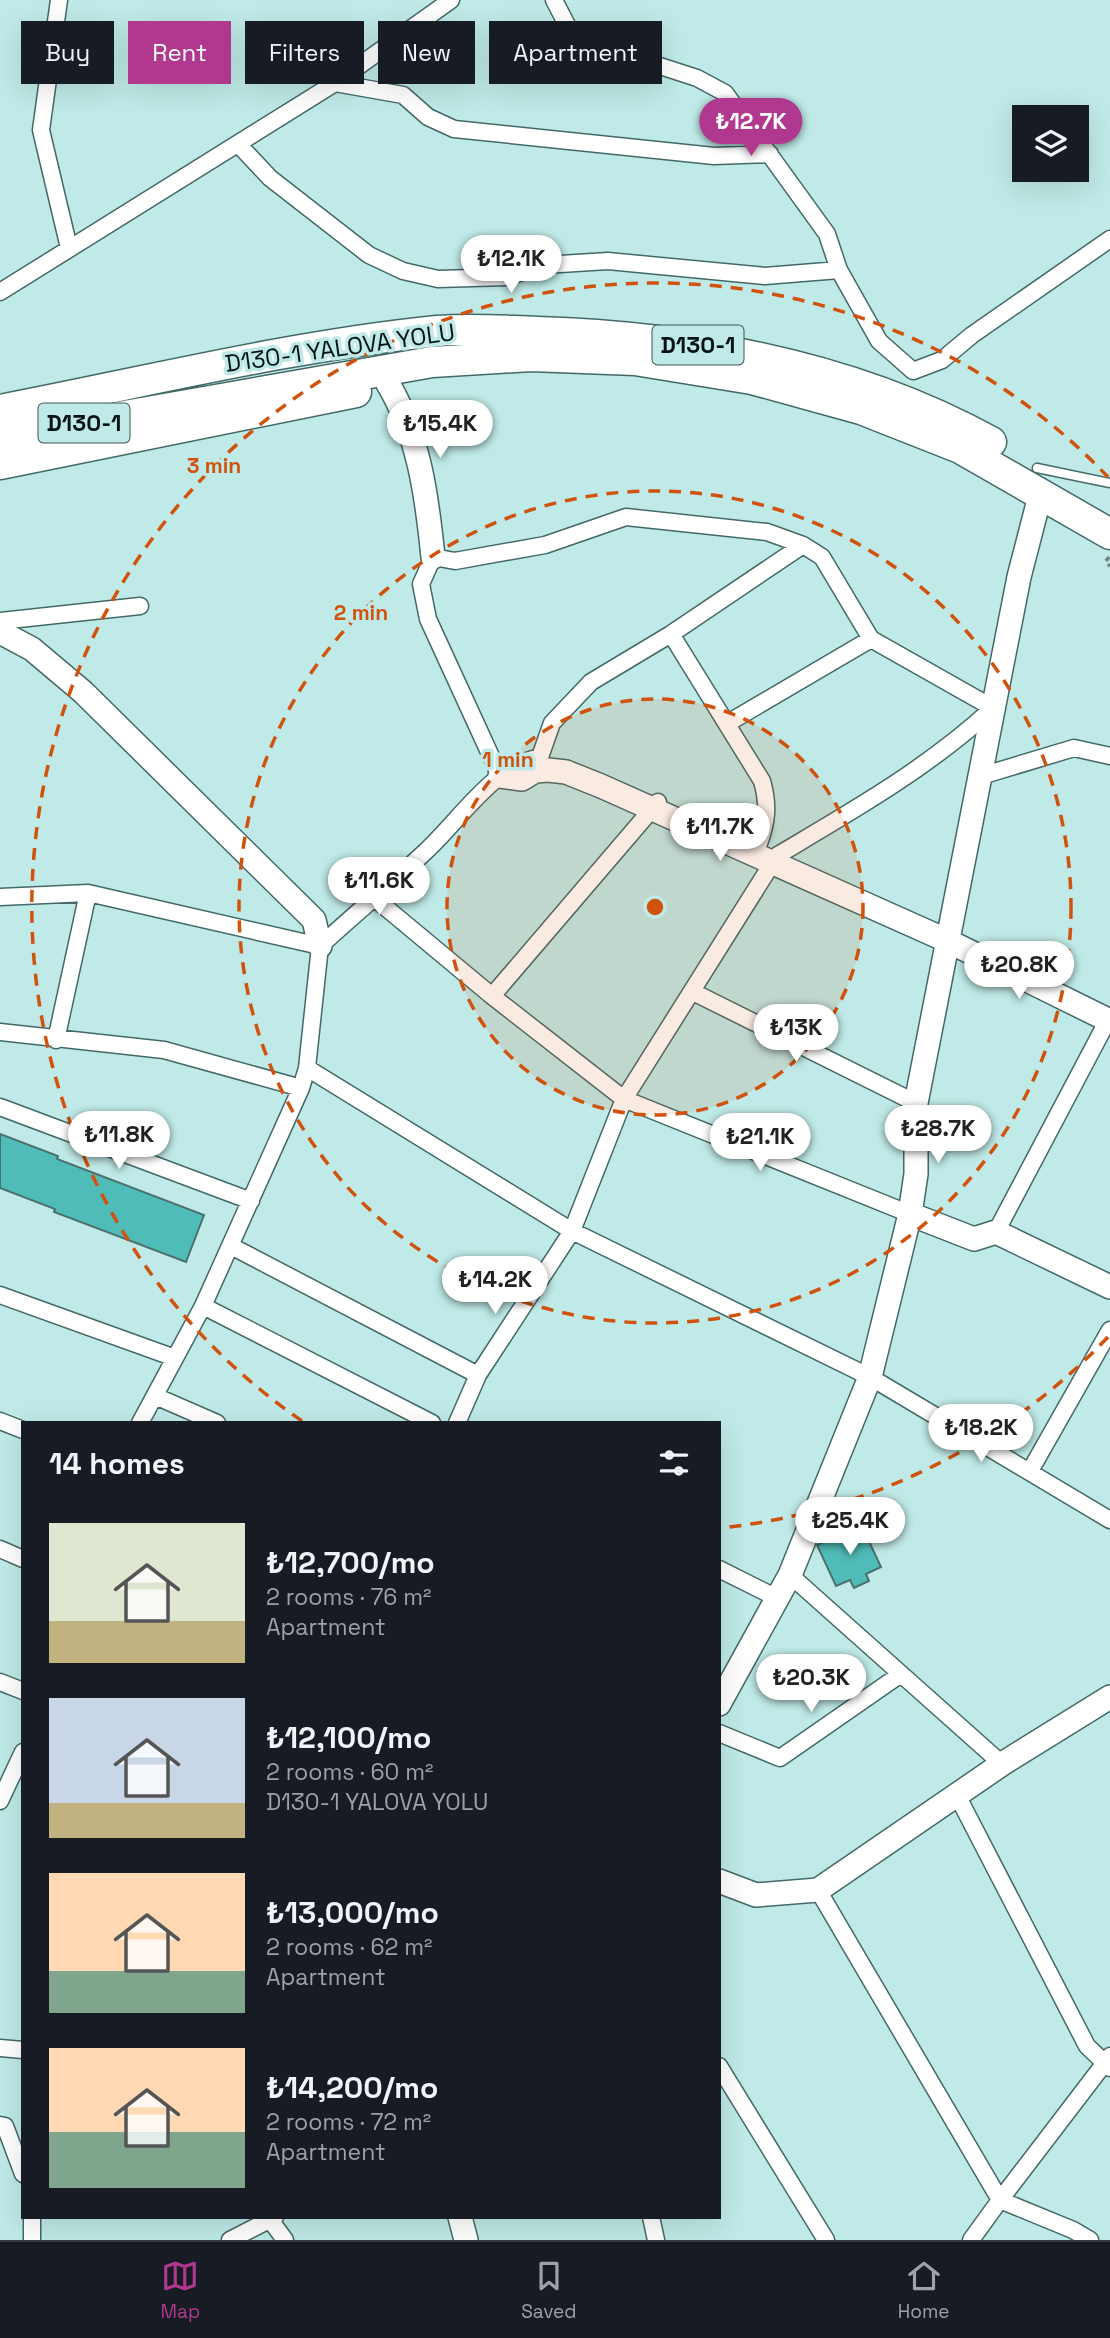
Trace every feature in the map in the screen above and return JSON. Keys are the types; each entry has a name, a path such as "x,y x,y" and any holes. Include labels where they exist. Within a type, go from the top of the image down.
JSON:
{"highway":[{"name":"D130-1 YALOVA YOLU","path":"0,410 253,360 464,330 574,333 709,346 866,387 973,432 1039,480 1110,510"},
{"name":"D130-1","path":"0,438 432,362 531,356 635,360 752,379 861,409 960,448 1039,480 1108,548"},
{"path":"0,391 174,361 253,360"},
{"path":"0,464 336,399 387,382 432,362"}],"street":[{"path":"59,0 41,130 69,248"},
{"path":"364,62 451,0"},
{"path":"554,0 568,27 595,45 697,78 725,93 827,234 839,270 879,341 913,371 942,360 972,335 1110,239"},
{"path":"0,292 333,84"},
{"path":"341,84 403,95 428,117 454,129 714,156 770,154"},
{"path":"239,145 270,178 369,254 403,271 438,279 506,277 544,265 608,261 765,276 839,270"},
{"path":"387,382 403,408 426,492 433,557 421,584 428,619 500,776"},
{"path":"721,1700 779,1599 870,1377 910,1214 916,1174 916,1103 1039,480"},
{"path":"433,557 455,561 545,545 625,517 733,526 767,532 803,545 822,557 871,639 993,708"},
{"path":"540,757 552,723 591,682 671,634 803,545"},
{"path":"0,621 140,606"},
{"path":"0,632 32,649 83,692 314,920 320,946 307,1068 300,1088 203,1306 141,1421"},
{"path":"671,634 762,781 767,798 766,824 770,854"},
{"path":"728,723 871,639"},
{"path":"458,1421 478,1375 572,1231 624,1099 692,992 770,854 891,789 954,743 993,708"},
{"path":"981,776 1074,748 1110,756"},
{"path":"320,946 425,852 500,776 524,760 540,757 566,760 655,805"},
{"path":"500,776 522,779 535,771 566,772 655,805 770,854 948,936 1109,1016 996,1232"},
{"path":"492,996 655,805"},
{"path":"0,897 88,893 320,946"},
{"path":"56,1040 88,893"},
{"path":"373,897 492,996 624,1099 974,1239 996,1232 1110,1287"},
{"path":"692,992 916,1103"},
{"path":"0,1032 164,1050 300,1088"},
{"path":"307,1068 572,1231 870,1377 1110,1520"},
{"path":"0,1107 251,1201"},
{"path":"231,1246 478,1375"},
{"path":"0,1295 175,1358"},
{"path":"203,1306 428,1421"},
{"path":"1031,1471 1110,1330"},
{"path":"155,1396 212,1421"},
{"path":"0,1421 21,1429"},
{"path":"0,1549 21,1558"},
{"path":"721,1570 779,1599"},
{"path":"790,1575 1002,1764"},
{"path":"721,1734 780,1759 901,1674"},
{"path":"0,1682 21,1690"},
{"path":"721,1882 756,1895 818,1891 1002,1764 1109,1698"},
{"path":"0,1801 21,1756"},
{"path":"957,1795 1087,2046 1108,2062 971,2240"},
{"path":"818,1891 1000,2200 1090,2240"},
{"path":"0,2048 21,2050"},
{"path":"721,2069 826,2240"},
{"path":"0,2125 5,2126 21,2170"},
{"path":"32,2219 32,2240"},
{"path":"230,2240 268,2219"},
{"path":"271,2219 285,2240"},
{"path":"461,2219 466,2240"},
{"path":"651,2219 656,2240"}],"lane":[{"path":"1039,480 1110,483"}],"path":[{"path":"1108,548 1110,555"},
{"path":"1108,548 1110,566"}],"building":[{"path":"0,1134 58,1156 57,1159 204,1215 186,1262 54,1212 55,1209 0,1188"},
{"path":"861,1524 881,1567 866,1574 869,1581 854,1588 850,1580 836,1586 817,1545"}]}
